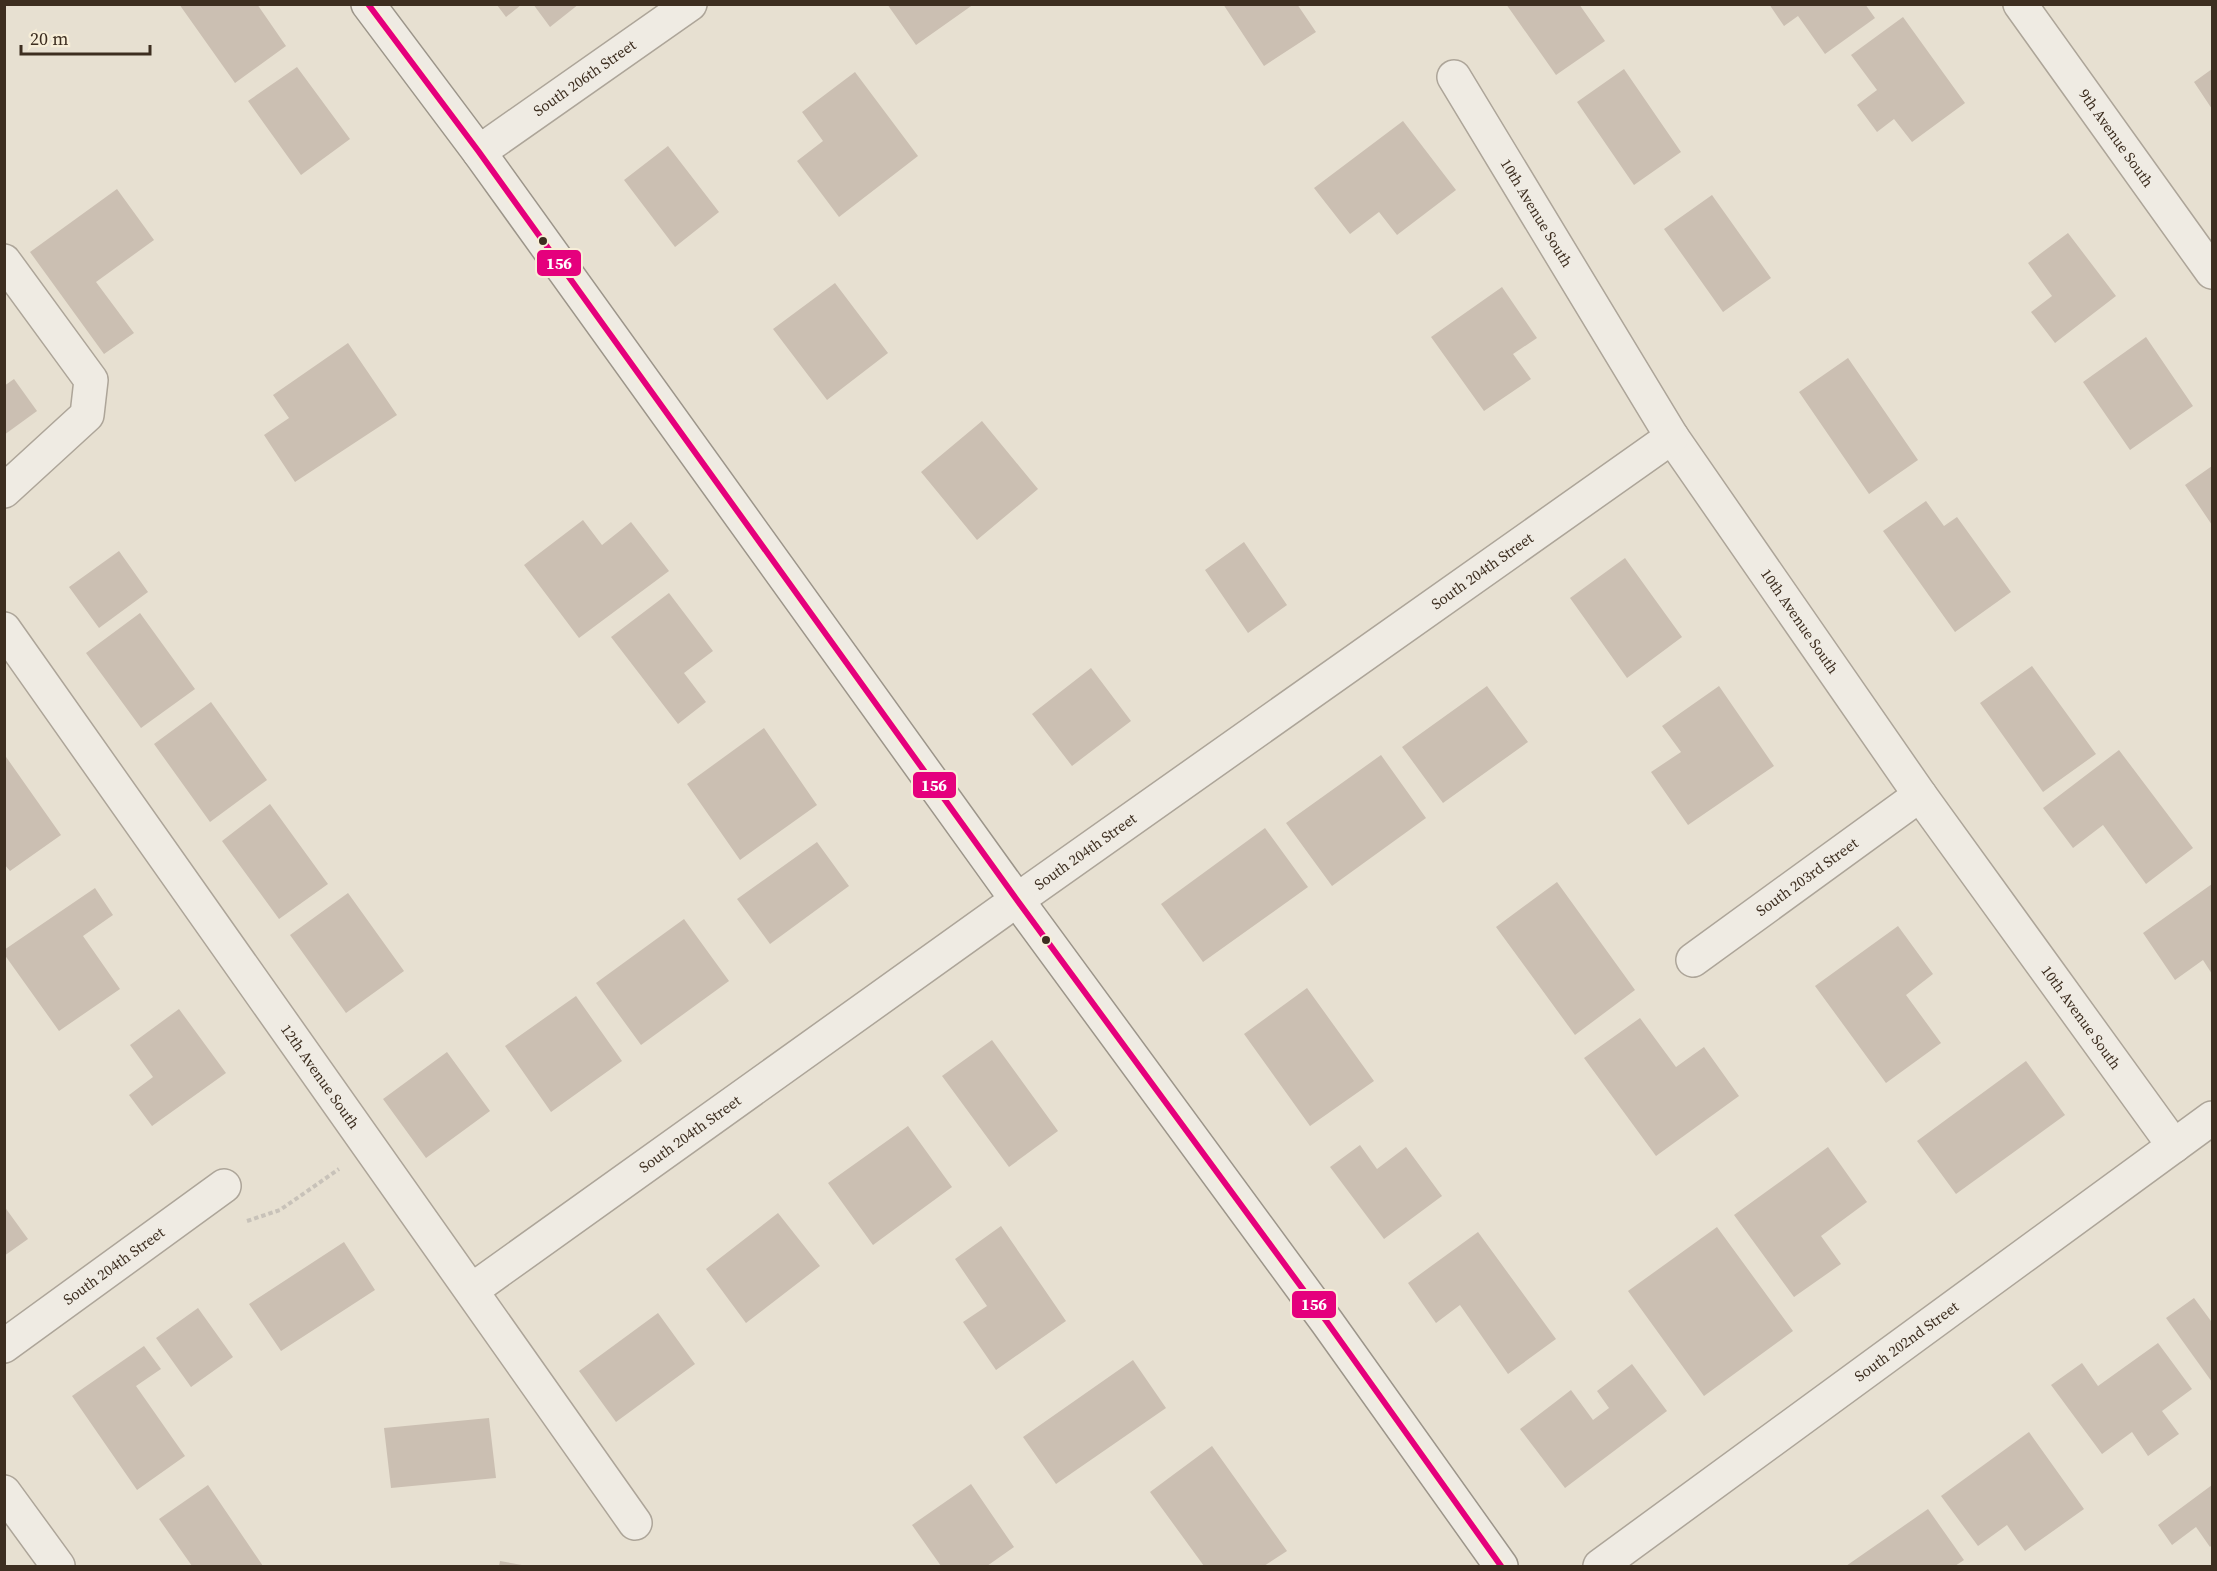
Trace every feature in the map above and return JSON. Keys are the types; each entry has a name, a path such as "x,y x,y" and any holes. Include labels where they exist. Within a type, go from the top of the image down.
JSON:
{"street":[{"path":"369,4 1017,900 1327,1322 1501,1566"},
{"name":"South 206th Street","path":"478,152 690,4"},
{"name":"9th Avenue South","path":"2020,4 2212,272"},
{"name":"10th Avenue South","path":"1454,77 1672,437 1920,795 2174,1146"},
{"path":"4,261 91,380 87,415 4,491"},
{"name":"South 204th Street","path":"472,1290 1017,900 1672,437"},
{"name":"12th Avenue South","path":"4,629 635,1523"},
{"name":"South 203rd Street","path":"1693,960 1920,795"},
{"name":"South 202nd Street","path":"1600,1566 2212,1118"},
{"name":"South 204th Street","path":"4,1346 224,1185"},
{"path":"4,1492 58,1566"}],"path":[{"path":"191,1209 241,1222 280,1210 371,1148"}],"building":[{"path":"179,4 257,4 286,46 235,83"},
{"path":"533,4 579,4 550,27"},
{"path":"887,4 974,4 916,45"},
{"path":"1223,4 1297,4 1316,32 1264,66"},
{"path":"1506,4 1579,4 1605,41 1556,75"},
{"path":"1769,4 1865,4 1875,18 1825,54 1798,16 1784,26"},
{"path":"497,5 521,5 506,17"},
{"path":"1903,17 1965,103 1912,142 1894,119 1877,132 1857,105 1877,90 1851,55"},
{"path":"297,67 350,139 301,175 248,101"},
{"path":"1624,69 1681,152 1634,185 1577,102"},
{"path":"2212,69 2212,109 2194,82"},
{"path":"855,72 918,156 839,217 797,161 823,141 802,112"},
{"path":"1403,121 1456,190 1397,235 1379,212 1350,234 1314,188"},
{"path":"668,146 719,212 675,247 624,180"},
{"path":"117,189 154,240 96,282 134,333 104,354 30,252"},
{"path":"1712,195 1771,278 1723,312 1664,229"},
{"path":"2068,233 2116,296 2055,343 2031,312 2052,296 2028,263"},
{"path":"835,283 888,353 827,400 773,329"},
{"path":"1502,287 1537,338 1513,354 1531,379 1484,411 1431,337"},
{"path":"2146,337 2193,406 2130,450 2083,382"},
{"path":"348,343 397,415 295,482 264,435 289,418 273,395"},
{"path":"1848,358 1918,460 1869,494 1799,392"},
{"path":"14,379 37,411 4,435 4,386"},
{"path":"982,421 1038,489 977,540 921,472"},
{"path":"2212,466 2212,525 2185,485"},
{"path":"1926,501 1944,526 1957,517 2011,592 1955,632 1883,531"},
{"path":"583,520 602,545 631,522 669,571 579,638 524,565"},
{"path":"1244,542 1287,605 1248,633 1205,570"},
{"path":"119,551 148,592 99,628 69,587"},
{"path":"1625,558 1682,637 1627,678 1570,598"},
{"path":"669,593 713,651 684,673 706,702 678,724 611,637"},
{"path":"140,613 195,689 141,728 86,653"},
{"path":"2032,666 2096,754 2043,792 1980,703"},
{"path":"1091,668 1131,721 1072,766 1032,714"},
{"path":"1487,686 1528,742 1443,803 1402,747"},
{"path":"1719,686 1774,766 1688,825 1651,772 1681,752 1662,726"},
{"path":"211,702 267,780 210,822 154,744"},
{"path":"764,728 817,805 740,860 687,784"},
{"path":"2119,750 2193,848 2146,884 2103,825 2073,848 2043,808"},
{"path":"4,754 61,835 10,871 4,864"},
{"path":"1381,755 1426,818 1332,886 1286,823"},
{"path":"270,804 328,884 279,919 222,841"},
{"path":"1265,828 1308,887 1203,962 1161,904"},
{"path":"817,842 849,886 770,944 737,899"},
{"path":"1557,882 1635,990 1575,1035 1496,927"},
{"path":"2212,884 2212,974 2203,960 2175,980 2143,933"},
{"path":"95,888 113,915 83,936 120,989 59,1031 4,954 4,950"},
{"path":"348,893 404,971 346,1013 290,935"},
{"path":"684,919 729,981 641,1045 596,983"},
{"path":"1898,926 1933,974 1906,995 1941,1043 1886,1083 1815,986"},
{"path":"1307,988 1374,1081 1310,1126 1244,1034"},
{"path":"576,996 622,1061 551,1112 505,1046"},
{"path":"179,1009 226,1073 152,1126 129,1095 153,1077 130,1045"},
{"path":"1640,1018 1676,1067 1704,1047 1739,1096 1656,1156 1584,1058"},
{"path":"992,1040 1058,1131 1009,1167 942,1076"},
{"path":"447,1052 490,1111 426,1158 383,1099"},
{"path":"2026,1061 2065,1115 1956,1194 1917,1141"},
{"path":"908,1126 952,1187 873,1245 828,1183"},
{"path":"1360,1145 1377,1169 1406,1147 1442,1196 1384,1239 1330,1167"},
{"path":"1828,1147 1867,1202 1821,1236 1841,1264 1794,1297 1734,1215"},
{"path":"4,1206 28,1239 4,1256"},
{"path":"778,1213 820,1266 746,1323 706,1269"},
{"path":"1001,1226 1066,1321 996,1370 963,1322 987,1306 955,1259"},
{"path":"1717,1227 1793,1331 1704,1396 1628,1291"},
{"path":"1478,1232 1556,1339 1508,1374 1460,1305 1436,1323 1408,1283"},
{"path":"344,1242 375,1290 281,1351 249,1304"},
{"path":"2194,1298 2212,1320 2212,1382 2166,1318"},
{"path":"198,1308 233,1357 191,1387 156,1338"},
{"path":"658,1313 695,1364 616,1422 579,1371"},
{"path":"2158,1343 2192,1389 2162,1411 2179,1434 2148,1456 2132,1432 2102,1454 2051,1385 2082,1363 2098,1386"},
{"path":"144,1346 161,1369 136,1386 185,1456 137,1490 72,1396"},
{"path":"1133,1360 1166,1408 1056,1484 1023,1437"},
{"path":"1632,1364 1667,1411 1565,1488 1520,1429 1571,1390 1593,1420 1609,1408 1597,1391"},
{"path":"489,1418 496,1478 391,1488 384,1428"},
{"path":"2029,1432 2084,1509 2025,1551 2007,1525 1978,1546 1941,1496"},
{"path":"1212,1446 1287,1551 1264,1566 1204,1566 1150,1492"},
{"path":"971,1484 1014,1547 987,1566 941,1566 912,1525"},
{"path":"208,1485 263,1566 192,1566 159,1519"},
{"path":"2212,1485 2212,1545 2210,1547 2196,1527 2172,1545 2158,1525"},
{"path":"1928,1509 1964,1560 1955,1566 1846,1566"},
{"path":"500,1561 522,1565 522,1566 499,1566"}],"transit line":[{"name":"156","path":"368,4 479,152 1017,900 1327,1322 1501,1566"}]}
